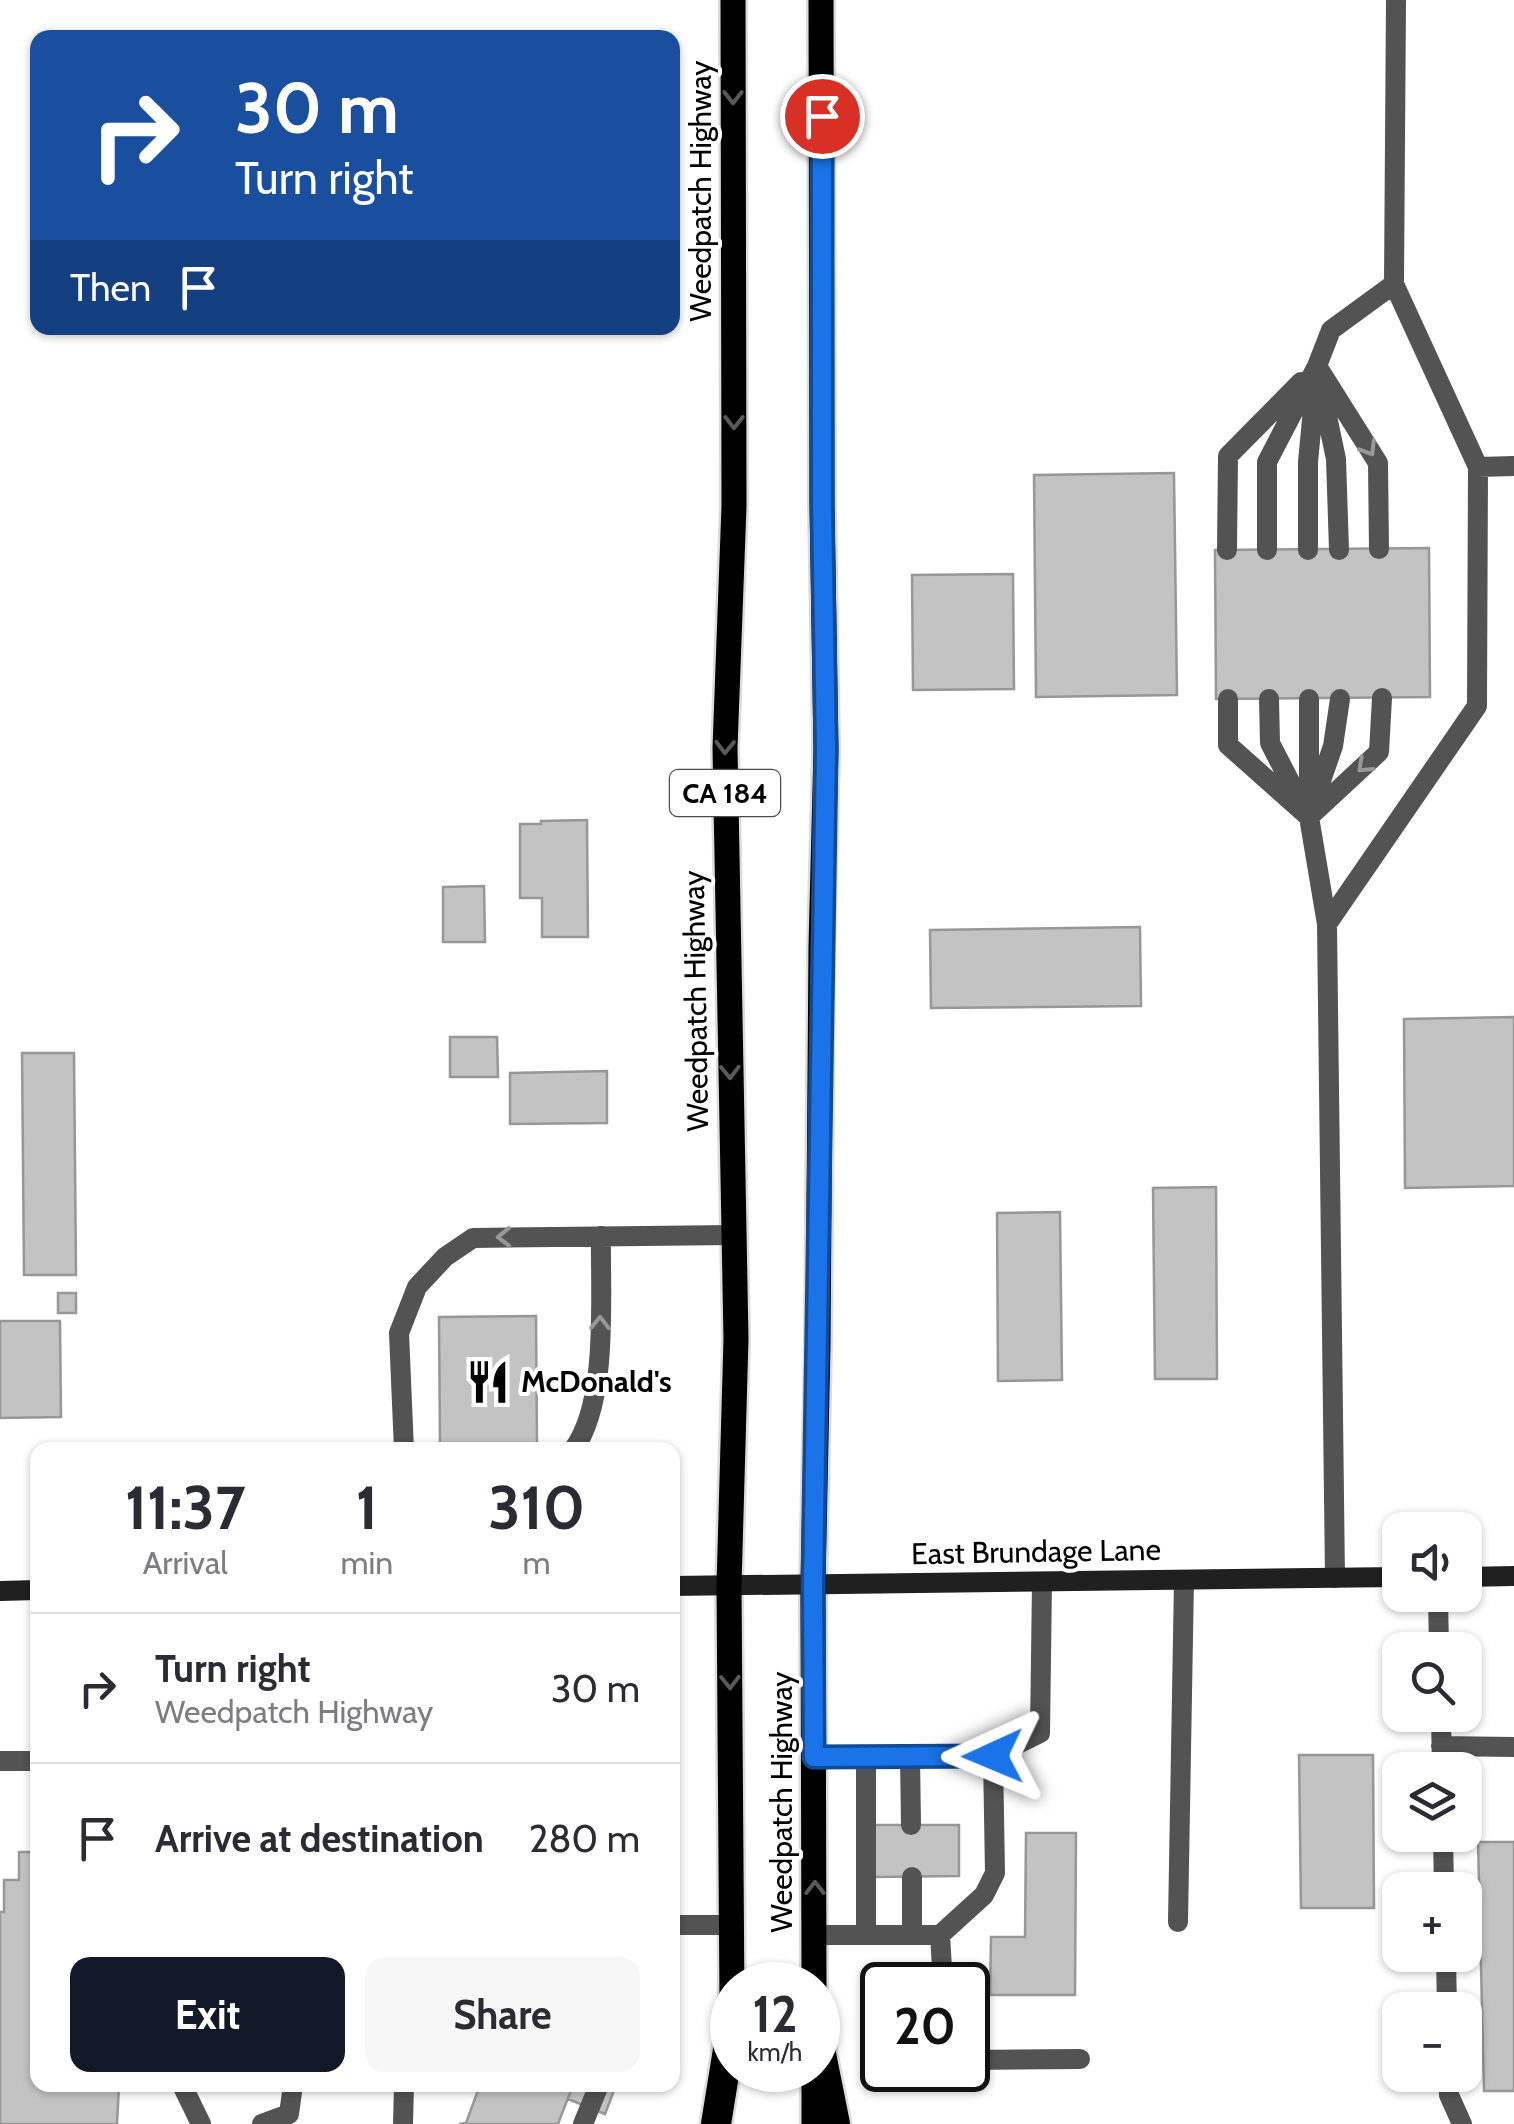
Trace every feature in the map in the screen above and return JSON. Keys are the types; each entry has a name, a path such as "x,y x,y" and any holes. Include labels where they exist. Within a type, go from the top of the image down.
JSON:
{"highway":[{"path":"716,2124 721,2092"},
{"path":"828,2092 834,2124"}],"main road":[{"name":"Weedpatch Highway","path":"732,1962 729,1585 736,1339 725,748 734,506 733,0"},
{"name":"Weedpatch Highway","path":"814,1962 813,1585 826,750 822,0"},
{"path":"1482,1577 1514,1576"},
{"name":"East Brundage Lane","path":"680,1586 1382,1578"},
{"path":"0,1590 30,1590"},
{"path":"732,2092 732,2124"},
{"path":"814,2092 814,2124"}],"lane":[{"path":"1327,924 1477,706 1478,467 1394,284 1396,0"},
{"path":"1267,550 1267,462 1332,330 1394,284"},
{"path":"1316,366 1378,463 1379,549"},
{"path":"1308,550 1308,462 1316,366"},
{"path":"1316,366 1336,459 1339,550"},
{"path":"1227,550 1228,456 1316,366"},
{"path":"1478,467 1514,466"},
{"path":"1309,817 1380,752 1382,698"},
{"path":"1228,699 1228,745 1309,817"},
{"path":"1269,699 1270,743 1309,817"},
{"path":"1309,699 1309,817 1327,924 1334,1578"},
{"path":"1309,817 1333,746 1340,699"},
{"path":"404,1442 399,1333 416,1287 445,1257 473,1238 732,1235"},
{"path":"579,1442 600,1374 601,1236"},
{"path":"1178,1922 1184,1580"},
{"path":"814,1757 993,1756 1040,1733 1042,1582"},
{"path":"1441,1732 1441,1752"},
{"path":"1441,1746 1514,1747"},
{"path":"910,1756 911,1825"},
{"path":"814,1935 940,1935 984,1895 995,1873 993,1756"},
{"path":"866,1757 866,1935"},
{"path":"0,1761 30,1761"},
{"path":"912,1876 912,1935"},
{"path":"680,1925 732,1925"},
{"path":"940,1935 942,1962"},
{"path":"990,2060 1080,2059"},
{"path":"185,2092 201,2124"},
{"path":"262,2124 289,2114 292,2092"},
{"path":"403,2124 404,2092"},
{"path":"584,2124 596,2092"},
{"path":"1449,2092 1462,2124"}],"building":[{"path":"1174,473 1177,695 1036,697 1034,475"},
{"path":"1429,548 1430,697 1216,699 1215,550"},
{"path":"1013,574 1014,689 913,690 912,575"},
{"path":"587,820 588,937 542,937 542,898 520,898 520,824"},
{"path":"484,886 485,942 443,942 443,887"},
{"path":"1140,927 1141,1006 931,1008 930,930"},
{"path":"1514,1017 1514,1186 1405,1188 1404,1019"},
{"path":"450,1037 497,1037 498,1077 450,1077"},
{"path":"22,1053 74,1053 76,1275 24,1275"},
{"path":"607,1071 607,1123 510,1124 510,1073"},
{"path":"1216,1187 1217,1379 1155,1379 1153,1188"},
{"path":"1060,1212 1062,1380 998,1381 997,1213"},
{"path":"58,1293 76,1293 76,1313 58,1313"},
{"name":"McDonald's","path":"536,1316 537,1442 440,1442 439,1317"},
{"path":"0,1321 60,1321 61,1417 0,1418"},
{"path":"1299,1755 1373,1755 1374,1908 1301,1908"},
{"path":"873,1825 959,1825 959,1876 874,1877"},
{"path":"1026,1833 1076,1833 1075,1995 990,1995 991,1937 1025,1937"},
{"path":"1482,1842 1514,1842 1514,2091 1484,2091 1482,1872 1479,1872"},
{"path":"19,1852 30,1852 30,2092 119,2092 117,2124 0,2124 0,1912 4,1912 4,1880 19,1880"},
{"path":"477,2092 570,2092 558,2124 459,2124 466,2123"},
{"path":"570,2092 613,2092 605,2114 568,2099"}],"place":[{"name":"McDonald's","path":"488,1382"}],"route":[{"path":"822,116 826,750 813,1585 814,1757 993,1756"}]}
